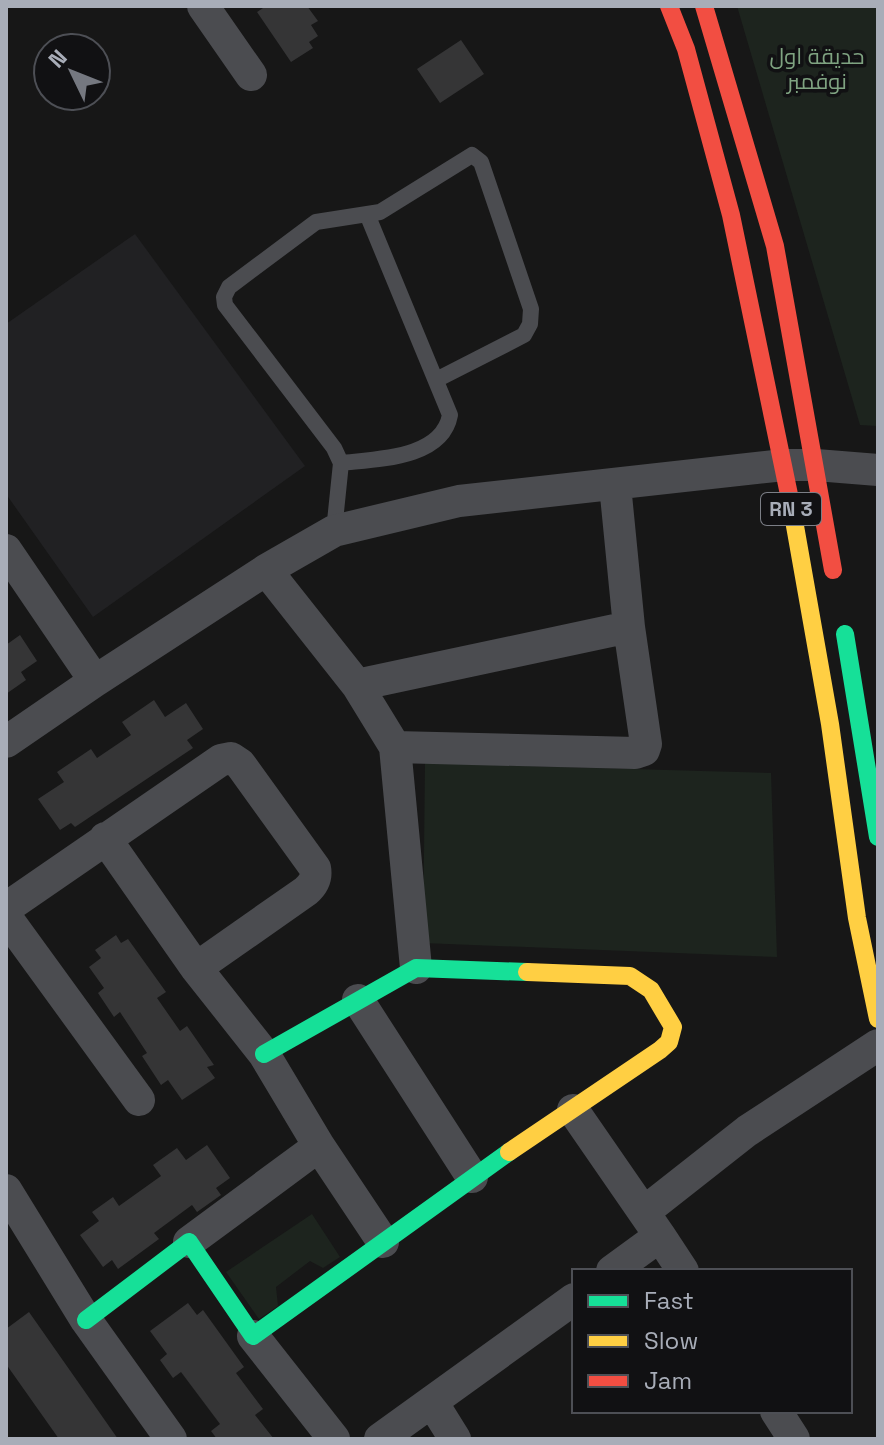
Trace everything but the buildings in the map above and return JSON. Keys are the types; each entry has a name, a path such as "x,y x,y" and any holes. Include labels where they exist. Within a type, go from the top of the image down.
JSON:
{"main road":[{"name":"RN 3","path":"669,6 686,49 731,215 784,465 830,724 857,918 878,1019"},
{"name":"RN 3","path":"704,6 775,246 837,589"},
{"path":"842,618 878,837"},
{"path":"86,1320 189,1242 253,1336 472,1177 669,1042 673,1027 648,986 630,976 416,968 264,1054"}],"street":[{"path":"203,6 251,75"},
{"path":"6,742 266,570 334,531 459,501 784,465 878,470"},
{"path":"395,747 639,753 644,750 646,744 629,627 615,485"},
{"path":"6,550 95,681"},
{"path":"266,570 357,685 395,747 416,968"},
{"path":"357,685 629,627"},
{"path":"6,908 221,760 231,758 240,764 315,868 315,880 306,891 196,968"},
{"path":"105,838 196,968 264,1054 319,1146 383,1242"},
{"path":"6,917 139,1100"},
{"path":"358,1000 472,1177"},
{"path":"614,1269 652,1224 747,1131 878,1045"},
{"path":"573,1110 682,1269"},
{"path":"189,1242 319,1146"},
{"path":"6,1190 86,1320 171,1439"},
{"path":"380,1439 572,1300"},
{"path":"253,1336 334,1439"},
{"path":"432,1402 455,1439"},
{"path":"777,1413 794,1439"}],"lane":[{"path":"334,531 341,463 334,448 225,305 224,297 229,287 316,222 367,214 394,205 468,156 476,156 481,162 531,309 530,324 524,335 436,380"},
{"path":"341,463 408,454 440,437 448,426 450,415 367,214"}],"shaded area":[{"path":"135,234 305,466 93,617 6,494 6,324"}],"green space":[{"name":"حديقة اول نوفمبر","path":"737,6 878,6 878,426 860,425"},
{"path":"425,763 771,773 777,957 423,943"},
{"path":"312,1214 340,1257 323,1268 310,1261 276,1287 278,1306 259,1319 226,1272"}],"traffic: fast":[{"path":"845,634 878,837"},
{"path":"264,1054 416,968 527,972"},
{"path":"86,1320 189,1242 253,1336 509,1152"}],"traffic: slow":[{"path":"792,509 830,724 857,918 878,1019"},
{"path":"509,1152 660,1050 669,1042 673,1027 651,990 630,976 527,972"}],"traffic: jam":[{"path":"669,6 686,49 731,215 792,509"},
{"path":"704,6 775,246 833,570"}]}
